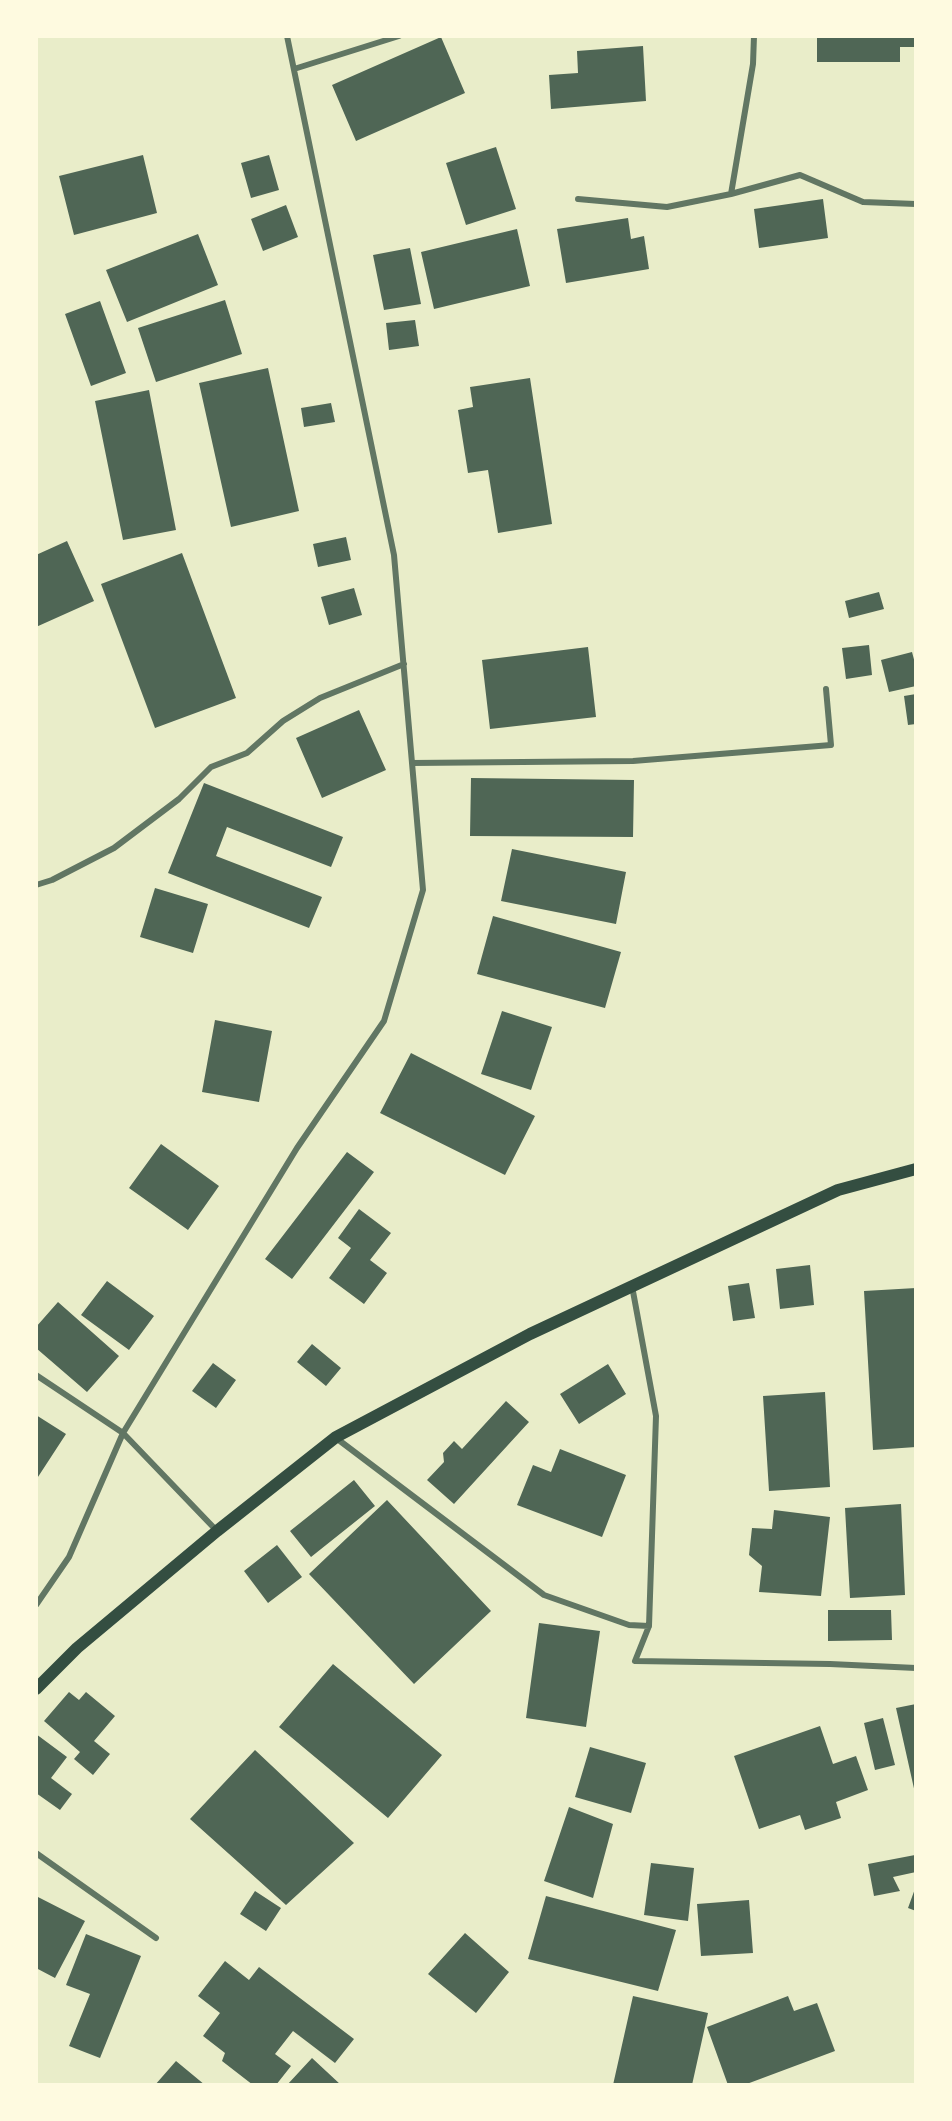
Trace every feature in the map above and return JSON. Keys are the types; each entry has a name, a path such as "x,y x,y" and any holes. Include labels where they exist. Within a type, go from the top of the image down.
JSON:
{"main road":[{"path":"36,1689 77,1648 217,1531 336,1437 530,1334 838,1190 916,1169"}],"street":[{"path":"36,1605 69,1557 123,1433 297,1148 384,1021 423,890 394,555 287,36"},
{"path":"294,69 399,36"},
{"path":"731,194 753,64 754,36"},
{"path":"578,199 667,207 731,194 800,175 863,202 916,204"},
{"path":"36,885 52,880 114,848 179,799 211,768 247,753 283,721 320,698 404,664"},
{"path":"412,763 633,761 831,745 826,689"},
{"path":"632,1286 656,1416 649,1626 635,1661 830,1664 916,1668"},
{"path":"36,1375 123,1433 217,1531"},
{"path":"336,1437 544,1595 629,1625 649,1626"},
{"path":"36,1853 156,1938"}],"building":[{"path":"817,36 916,36 916,47 900,47 900,62 817,62"},
{"path":"441,37 465,93 356,141 332,85"},
{"path":"643,46 646,101 551,109 549,75 578,73 577,51"},
{"path":"496,147 516,209 466,225 446,163"},
{"path":"143,155 157,213 74,235 59,176"},
{"path":"269,155 279,190 251,198 241,163"},
{"path":"823,199 828,238 759,248 754,209"},
{"path":"286,205 298,237 263,251 251,219"},
{"path":"628,218 631,239 644,236 649,269 566,283 557,229"},
{"path":"517,229 530,286 434,309 421,252"},
{"path":"198,234 218,285 127,322 106,270"},
{"path":"410,248 421,304 384,310 373,255"},
{"path":"225,300 242,354 156,382 138,328"},
{"path":"100,301 126,373 91,386 65,314"},
{"path":"415,320 419,346 389,350 386,323"},
{"path":"268,368 299,511 231,527 199,383"},
{"path":"530,378 552,524 498,533 488,470 468,473 458,410 473,407 470,387"},
{"path":"149,390 176,530 123,540 95,401"},
{"path":"331,403 335,422 304,427 301,408"},
{"path":"346,537 351,560 318,567 313,544"},
{"path":"67,541 94,601 36,627 36,555"},
{"path":"182,553 236,698 155,728 101,584"},
{"path":"354,588 362,615 329,625 321,597"},
{"path":"879,592 884,609 849,618 845,601"},
{"path":"869,645 872,675 846,679 842,648"},
{"path":"588,647 596,717 490,729 482,660"},
{"path":"912,652 916,667 916,686 889,692 881,660"},
{"path":"916,694 916,724 908,725 904,696"},
{"path":"359,710 386,770 322,798 296,738"},
{"path":"471,778 634,780 633,837 470,836"},
{"path":"204,783 343,837 331,867 227,827 216,856 322,897 309,928 168,873"},
{"path":"512,849 626,872 616,924 501,901"},
{"path":"155,888 208,904 193,953 140,937"},
{"path":"493,916 621,952 605,1008 477,974"},
{"path":"502,1011 552,1027 531,1090 481,1074"},
{"path":"215,1020 272,1031 259,1102 202,1092"},
{"path":"411,1053 535,1116 505,1175 380,1113"},
{"path":"161,1144 219,1186 188,1230 129,1188"},
{"path":"347,1152 374,1172 292,1279 265,1259"},
{"path":"359,1209 391,1233 370,1260 387,1273 364,1304 329,1278 351,1248 338,1238"},
{"path":"810,1265 814,1305 780,1309 776,1269"},
{"path":"107,1281 154,1316 129,1350 81,1315"},
{"path":"749,1283 755,1318 733,1321 728,1286"},
{"path":"916,1288 916,1447 873,1450 864,1291"},
{"path":"58,1302 119,1356 87,1392 36,1348 36,1327"},
{"path":"312,1344 341,1368 326,1386 297,1362"},
{"path":"213,1363 236,1380 216,1408 192,1391"},
{"path":"608,1364 626,1394 579,1424 560,1394"},
{"path":"825,1392 830,1487 769,1491 763,1396"},
{"path":"506,1401 529,1422 454,1504 427,1480 444,1462 443,1453 454,1441 462,1449"},
{"path":"36,1415 66,1434 36,1480"},
{"path":"560,1449 626,1475 602,1537 517,1505 533,1465 551,1472"},
{"path":"354,1480 375,1506 311,1557 290,1531"},
{"path":"387,1500 491,1611 414,1684 309,1574"},
{"path":"901,1504 905,1595 850,1598 845,1508"},
{"path":"774,1510 830,1517 821,1596 759,1592 762,1566 749,1555 752,1528 772,1529"},
{"path":"277,1545 302,1577 268,1603 244,1571"},
{"path":"828,1610 891,1610 892,1640 828,1641"},
{"path":"539,1623 600,1631 586,1727 526,1718"},
{"path":"333,1664 442,1755 388,1818 279,1727"},
{"path":"69,1692 79,1700 86,1692 115,1716 94,1741 110,1754 93,1775 74,1759 80,1752 44,1721"},
{"path":"916,1704 916,1793 915,1793 896,1708"},
{"path":"883,1718 895,1765 875,1770 864,1723"},
{"path":"820,1726 833,1764 856,1756 868,1790 836,1802 841,1818 805,1830 800,1815 759,1829 734,1756"},
{"path":"36,1734 67,1757 51,1778 72,1794 60,1810 36,1793"},
{"path":"590,1747 646,1763 631,1813 575,1797"},
{"path":"255,1750 354,1843 286,1905 190,1819"},
{"path":"569,1807 613,1824 593,1898 544,1881"},
{"path":"915,1855 916,1872 893,1877 900,1891 874,1896 868,1864"},
{"path":"651,1863 694,1868 688,1921 644,1915"},
{"path":"916,1886 916,1911 908,1908"},
{"path":"255,1891 281,1908 266,1931 240,1914"},
{"path":"36,1896 85,1921 55,1978 36,1968"},
{"path":"546,1896 676,1930 658,1991 528,1959"},
{"path":"749,1900 753,1953 701,1956 697,1904"},
{"path":"465,1933 509,1972 476,2013 428,1974"},
{"path":"86,1934 141,1956 100,2058 69,2046 90,1994 66,1985"},
{"path":"225,1961 249,1980 259,1967 354,2039 335,2063 293,2031 275,2054 291,2066 276,2085 253,2085 222,2061 225,2053 203,2036 220,2013 198,1996"},
{"path":"633,1996 708,2013 692,2085 613,2085"},
{"path":"788,1996 794,2011 817,2003 835,2051 744,2085 728,2085 707,2027"},
{"path":"312,2058 341,2085 287,2085"},
{"path":"176,2061 205,2085 155,2085"}]}
